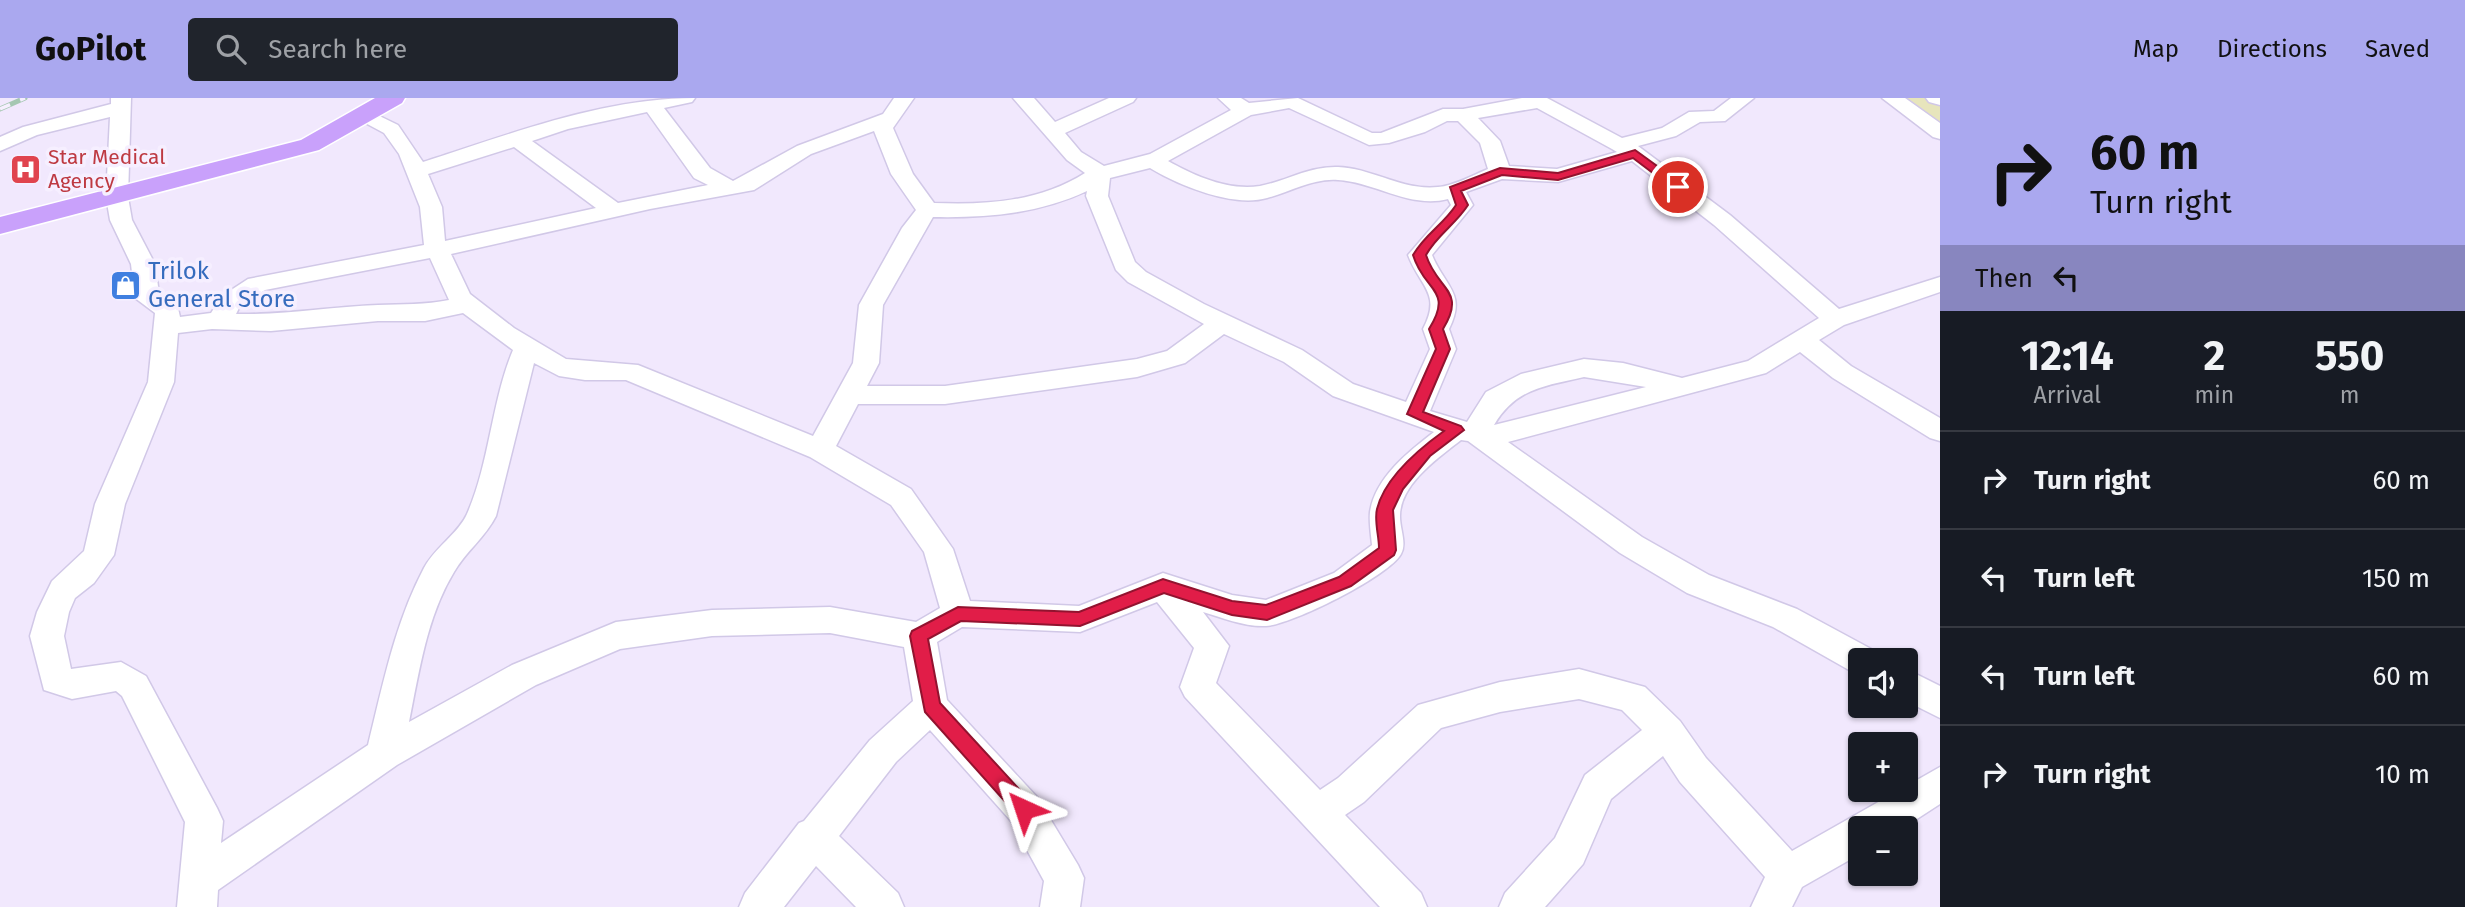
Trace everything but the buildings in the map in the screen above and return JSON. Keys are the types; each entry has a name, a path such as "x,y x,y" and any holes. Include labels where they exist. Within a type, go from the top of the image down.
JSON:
{"main road":[{"path":"0,226 310,145 393,98"}],"street":[{"path":"416,171 563,124 653,107 685,98"},
{"path":"904,98 883,128 902,174 927,210"},
{"path":"1023,98 1074,156 1100,173"},
{"path":"1051,131 1126,98"},
{"path":"1152,160 1187,181 1217,189 1261,193 1312,175 1340,173 1413,193 1441,194 1500,172 1558,176 1670,132 1696,116 1718,117 1744,98"},
{"path":"1892,98 1940,133"},
{"path":"820,450 866,363 871,305 912,228 927,210 1016,209 1049,201 1081,187 1100,173 1123,172 1152,160 1236,104 1291,102 1368,139 1382,139 1418,128 1443,115 1463,115 1536,100 1627,149 1722,220 1835,320"},
{"path":"0,145 30,131 120,103 117,197 121,220 143,264 147,298 168,310 162,382 110,504 97,555 83,574 63,590 52,612 47,636 55,680 72,684 121,676 134,686 204,821 199,893"},
{"path":"653,107 702,173 730,188"},
{"path":"363,114 391,129 409,153 431,207 433,239 460,298 527,348 559,367 585,371 629,371 820,450 901,496 938,549 958,614"},
{"path":"1463,115 1490,141 1500,172"},
{"path":"218,322 231,300 257,284 517,234 614,211 746,185 804,150 890,118"},
{"path":"518,140 614,211"},
{"path":"1100,173 1097,195 1124,265 1137,276 1222,323 1293,356 1343,390 1465,431 1496,435 1687,388 1757,367 1835,320 1940,284"},
{"path":"1415,414 1443,349 1436,329 1447,312 1447,298 1424,271 1420,255 1430,238 1454,218 1462,205 1454,190"},
{"path":"167,327 218,322 271,323 378,313 425,313 468,304"},
{"path":"849,395 945,395 1137,368 1176,357 1222,323"},
{"path":"1802,340 1842,372 1940,431"},
{"path":"384,754 415,621 442,564 479,520 496,474 514,374 527,348"},
{"path":"199,893 384,754 523,675 616,636 712,623 830,620 919,636 958,614 1080,619 1163,586 1232,608 1267,612 1345,582 1388,550 1385,510 1397,485 1425,452 1465,431 1496,399 1530,380 1584,368 1623,372 1687,388"},
{"path":"1465,431 1631,545 1686,577 1785,618 1848,653"},
{"path":"1163,586 1212,646 1197,687 1407,907"},
{"path":"919,636 931,706 1024,809 1065,878 1060,907"},
{"path":"1317,813 1351,790 1430,716 1500,697 1580,684 1633,698 1667,732 1779,891 1848,842"},
{"path":"1918,691 1940,703"},
{"path":"759,907 812,836 883,751 931,706"},
{"path":"1519,907 1569,851 1598,787 1667,732"},
{"path":"1889,816 1940,784"},
{"path":"812,836 884,907"}],"waterway":[{"path":"1906,98 1940,117"}],"railway":[{"path":"0,109 25,98"}],"place":[{"name":"Star Medical Agency","path":"25,169"},
{"name":"Trilok General Store","path":"125,285"}],"route":[{"path":"1024,809 931,706 919,636 958,614 1080,619 1163,586 1232,608 1267,612 1345,582 1388,550 1385,510 1397,485 1425,452 1456,430 1415,414 1443,349 1436,329 1447,312 1447,298 1424,271 1420,255 1430,238 1454,218 1462,205 1454,190 1500,172 1558,176 1635,153 1678,187"}]}
